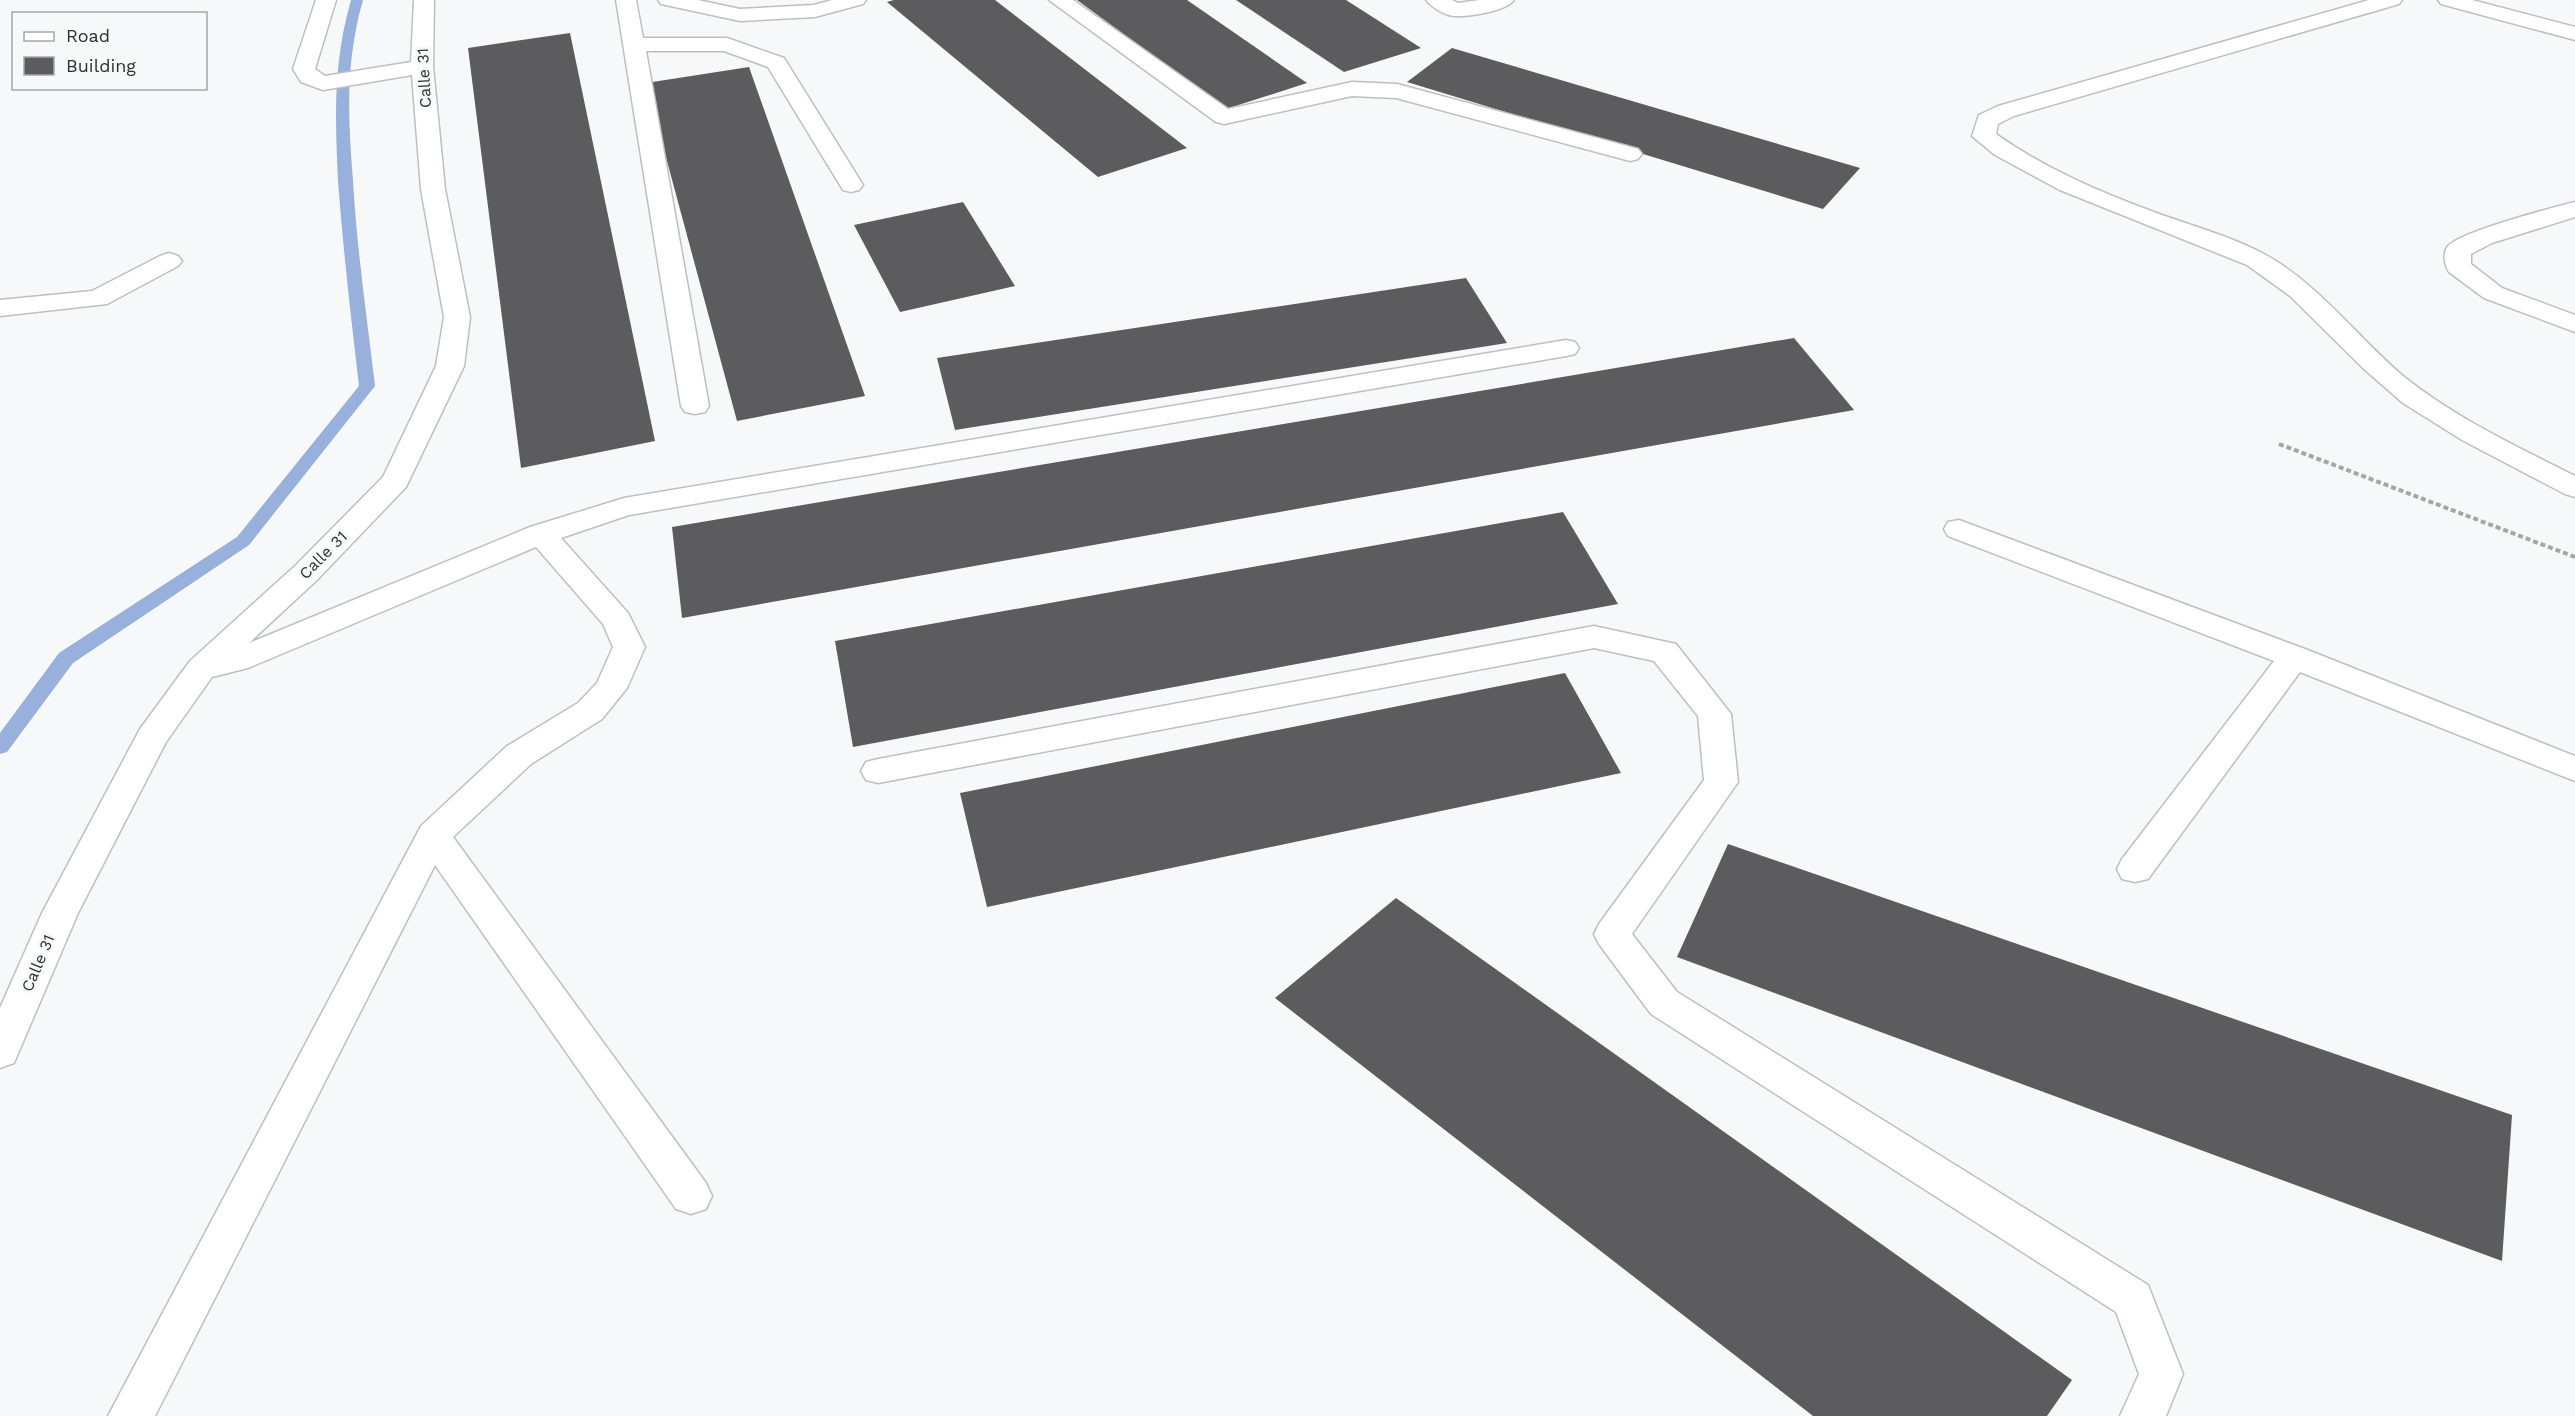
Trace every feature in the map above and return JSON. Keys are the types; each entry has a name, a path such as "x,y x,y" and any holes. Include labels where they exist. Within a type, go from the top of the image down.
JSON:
{"street":[{"path":"326,0 304,69 309,77 323,83 422,67"},
{"name":"Calle 31","path":"0,1052 60,913 152,736 201,669 306,573 396,481 450,366 457,317 433,189 422,67 424,0"},
{"path":"626,0 695,406"},
{"path":"668,0 740,15 815,11 856,0"},
{"path":"1059,0 1224,117 1352,89 1397,92 1630,154"},
{"path":"1436,0 1455,10 1500,3 1504,0"},
{"path":"2392,0 2006,111 1987,120 1984,136 2006,153 2093,197 2255,260 2299,288 2362,354 2413,397 2479,437 2575,488"},
{"path":"2448,0 2575,34"},
{"path":"633,45 727,44 776,63 851,185"},
{"path":"2575,209 2483,238 2458,250 2458,267 2493,292 2575,324"},
{"path":"0,308 98,298 169,261"},
{"path":"201,669 237,660 541,534 624,507 1566,348"},
{"path":"1959,529 2294,657 2575,769"},
{"path":"131,1416 433,835 519,755 590,711 611,688 629,646 617,620 541,534"},
{"path":"878,771 1594,637 1665,652 1714,714 1721,782 1612,934 1664,1003 2133,1299 2161,1374 2143,1416"},
{"path":"2135,869 2294,657"},
{"path":"433,835 691,1196"}],"path":[{"path":"2279,444 2575,557"}],"building":[{"path":"894,0 995,0 1187,148 1098,177 887,2"},
{"path":"1077,0 1187,0 1307,83 1226,109"},
{"path":"1236,0 1346,0 1421,48 1344,72"},
{"path":"570,33 655,441 521,468 468,48"},
{"path":"1452,48 1860,168 1823,209 1407,82"},
{"path":"749,67 865,396 737,421 646,83"},
{"path":"963,202 1015,286 900,312 854,225"},
{"path":"1466,278 1507,343 955,430 937,358"},
{"path":"1794,338 1854,410 682,618 672,527"},
{"path":"1563,512 1618,604 853,747 835,641"},
{"path":"1565,673 1621,773 987,907 960,793"},
{"path":"1728,844 2512,1115 2502,1261 1677,957"},
{"path":"1396,898 2072,1380 2047,1416 1813,1416 1275,998"}],"waterway":[{"path":"0,747 66,658 243,541 367,386 349,234 341,111 347,35 357,0"}]}
